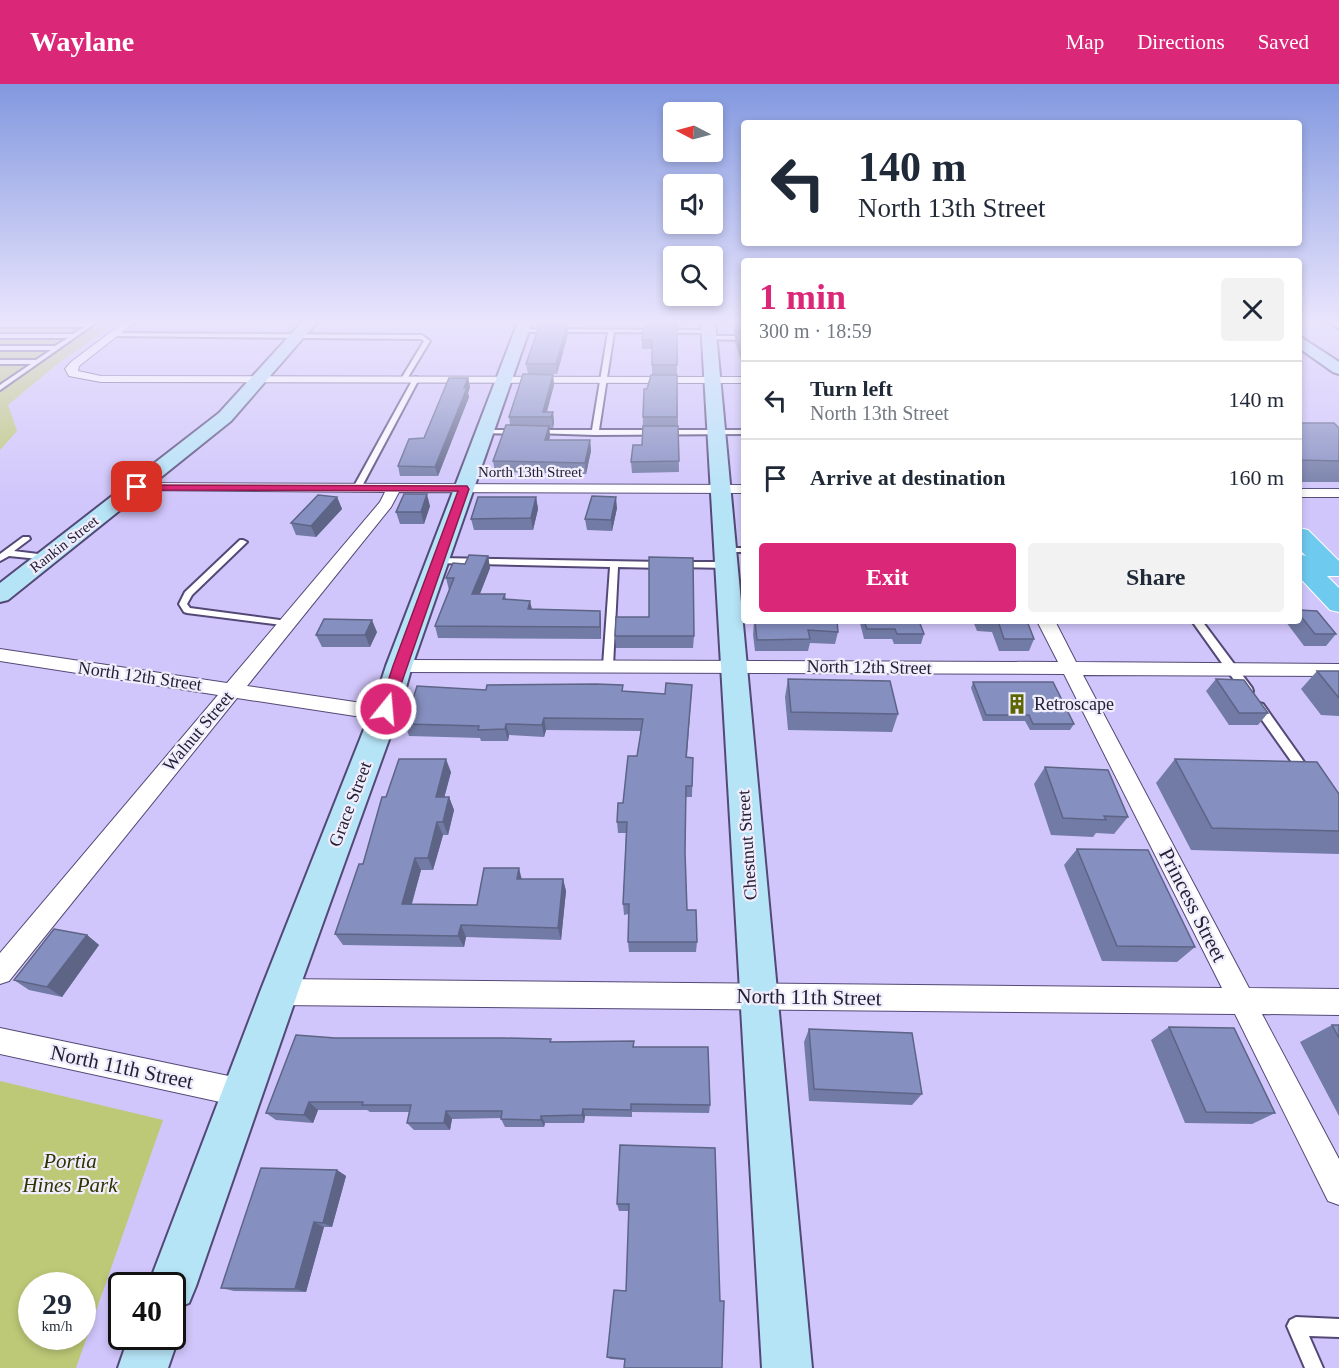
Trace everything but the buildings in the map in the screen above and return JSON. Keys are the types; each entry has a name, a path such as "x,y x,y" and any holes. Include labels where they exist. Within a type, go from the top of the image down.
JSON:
{"main road":[{"path":"1302,538 1339,575"},
{"path":"1302,565 1339,604"}],"street":[{"name":"Rankin Street","path":"0,595 225,417 258,382"},
{"name":"Grace Street","path":"177,1272 279,992 386,709 399,666 502,382"},
{"name":"Chestnut Street","path":"728,382 731,432 734,666 787,1368"},
{"name":"North 13th Street","path":"137,487 732,489"},
{"name":"Walnut Street","path":"0,972 386,504 394,489"},
{"path":"1302,493 1339,493"},
{"name":"Princess Street","path":"1048,624 1339,1190"},
{"name":"North 12th Street","path":"0,655 355,709 386,709"},
{"name":"North 12th Street","path":"399,666 1339,670"},
{"name":"North 11th Street","path":"279,992 1339,1002"},
{"name":"North 11th Street","path":"0,1041 243,1093"},
{"path":"142,1368 149,1350"}],"lane":[{"path":"357,488 409,382"},
{"path":"595,433 604,382"},
{"path":"484,432 731,432"},
{"path":"4,556 26,539"},
{"path":"243,542 188,594 183,604 187,610 287,624"},
{"path":"438,561 614,564 733,555"},
{"path":"4,556 46,558"},
{"path":"608,666 614,564"},
{"path":"1199,624 1312,782"},
{"path":"1314,1368 1296,1326 1339,1328"}],"green space":[{"path":"0,382 36,382 8,405 17,431 0,450"},
{"name":"Portia Hines Park","path":"0,1081 163,1120 96,1311 96,1272 18,1272 18,1350 82,1350 76,1368 0,1368"}],"place":[{"name":"Retroscape","path":"1017,704"}],"route":[{"path":"137,487 464,489 399,666 386,709"}]}
